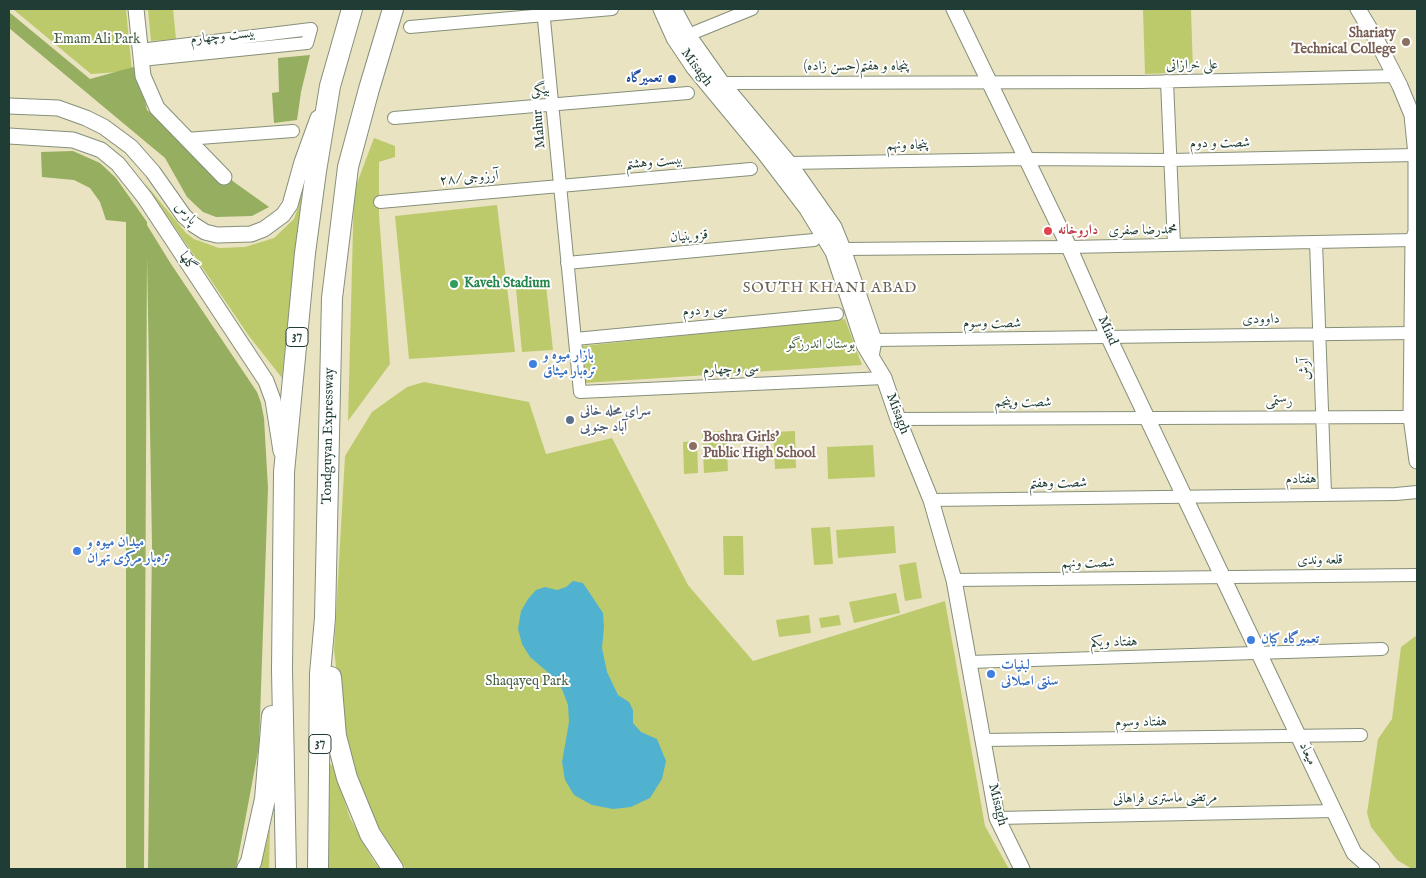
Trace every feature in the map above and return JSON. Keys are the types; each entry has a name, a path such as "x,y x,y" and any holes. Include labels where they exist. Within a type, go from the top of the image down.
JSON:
{"highway":[{"name":"37","path":"286,869 282,670 284,472 305,253 330,86 352,9"},
{"name":"Tondguyan Expressway","path":"318,869 320,674 325,618 332,298 348,167 393,9"},
{"path":"325,618 336,736 347,778 370,834 392,869"},
{"path":"247,869 251,862 264,799 272,717 282,670"}],"street":[{"path":"136,9 143,76 157,108 224,178"},
{"path":"410,27 544,12 612,9"},
{"name":"Misagh","path":"661,9 674,38 694,68 765,154 838,251 874,340"},
{"name":"Misagh","path":"674,9 688,35 722,84 790,163 834,227 838,251 864,345 884,378 931,500 954,580 997,818 1022,869"},
{"path":"688,35 752,9"},
{"name":"Miad","path":"954,9 1069,247 1147,418 1260,654"},
{"path":"1358,9 1395,76 1412,116 1416,156 1416,232 1413,240 1411,418 1417,461"},
{"name":"Mahur","path":"544,12 580,392"},
{"path":"141,55 310,29 308,43"},
{"name":"علی خرازانی","path":"989,81 1167,81 1395,76"},
{"name":"(حسن زاده)پنجاه و هفتم","path":"722,84 989,81"},
{"path":"1167,81 1174,245"},
{"name":"پارس","path":"9,106 58,108 104,127 130,147 152,172 184,216 194,225 205,232 235,236 251,234 264,229 283,215 290,204 302,162 330,86"},
{"name":"بیگی","path":"394,118 688,93"},
{"path":"186,139 293,130"},
{"name":"گلها","path":"9,136 73,140 101,150 118,164 145,198 266,381 273,400 284,472"},
{"name":"شصت و دوم","path":"1026,159 1170,160 1416,156"},
{"name":"پنجاه ونهم","path":"790,163 1026,159"},
{"name":"بیست وهشتم","path":"560,186 751,169"},
{"name":"آرزوجی /۲۸","path":"380,202 560,186"},
{"name":"قزوینیان","path":"568,263 814,240"},
{"name":"محمدرضا صفری","path":"838,251 1413,240"},
{"name":"آرش","path":"1316,242 1325,494"},
{"name":"سی و دوم","path":"575,338 837,314"},
{"name":"داوودی","path":"1110,338 1413,333"},
{"name":"شصت وسوم","path":"874,340 1110,338"},
{"path":"871,357 874,340"},
{"name":"سی و چهارم","path":"580,392 884,378"},
{"name":"شصت وپنجم","path":"898,418 1147,418"},
{"name":"رستمی","path":"1147,418 1411,418"},
{"name":"هفتادم","path":"1185,497 1417,492"},
{"name":"شصت وهفتم","path":"931,500 1185,497"},
{"name":"قلعه وندی","path":"1223,578 1417,575"},
{"name":"شصت ونهم","path":"954,580 1223,578"},
{"name":"هفتاد ویکم","path":"969,662 1382,649"},
{"name":"میعاد","path":"1260,654 1354,853"},
{"name":"هفتاد وسوم","path":"984,740 1360,735"},
{"name":"مرتضی ماستری فراهانی","path":"997,818 1334,811"},
{"path":"1352,869 1354,853"},
{"path":"1354,853 1372,869"}],"green space":[{"name":"Emam Ali Park","path":"13,9 126,9 132,71 91,74"},
{"path":"148,9 173,9 176,39 151,41"},
{"path":"1143,9 1191,9 1193,72 1145,74"},
{"path":"9,12 90,79 137,66 147,110 234,182 269,207 252,216 216,217 203,212 187,197 165,158 9,28"},
{"path":"310,55 301,92 297,120 274,123 272,93 279,92 278,58"},
{"path":"374,138 395,146 395,157 379,162 379,214 390,364 348,421 354,191"},
{"path":"73,151 100,163 116,178 147,222 171,264 257,392 261,403 264,418 268,488 259,746 236,869 148,869 152,544 147,255 144,869 126,869 126,222 106,220 100,202 90,188 74,180 42,177 41,152"},
{"path":"305,165 282,378 249,336 144,182 186,233 194,239 219,248 245,247 274,238 294,219 298,208"},
{"name":"Kaveh Stadium","path":"497,205 515,352 409,359 395,216"},
{"path":"546,285 553,350 522,352 516,289"},
{"name":"بوستان اندرزگو","path":"845,319 862,365 584,383 582,346"},
{"name":"Shaqayeq Park","path":"424,382 529,402 546,454 612,438 688,585 753,661 945,601 985,826 1009,869 406,869 391,848 350,778 334,650 345,456 372,412 407,387"},
{"path":"726,431 728,471 704,473 702,432"},
{"path":"795,431 796,468 775,469 773,432"},
{"path":"697,441 698,473 684,474 683,442"},
{"path":"873,445 875,477 828,479 827,447"},
{"path":"894,526 896,553 838,558 836,530"},
{"path":"830,527 833,564 814,565 811,528"},
{"path":"723,536 743,536 744,575 724,575"},
{"path":"916,562 922,598 905,601 899,565"},
{"path":"896,593 900,613 854,623 849,602"},
{"path":"809,615 811,633 779,637 776,620"},
{"path":"839,615 841,625 821,628 819,618"},
{"path":"1417,635 1417,869 1412,869 1397,860 1371,827 1367,813 1378,739 1392,719 1401,647"},
{"path":"329,763 333,766 350,818 380,869 328,869"},
{"path":"270,828 269,869 255,869 266,845"}],"water":[{"path":"573,581 583,583 603,613 602,648 607,672 618,695 629,702 633,710 633,723 641,732 657,739 666,761 662,779 650,798 631,807 613,809 592,805 574,795 565,780 562,762 569,722 568,705 562,689 551,675 530,657 522,644 518,629 521,611 536,590 545,587 557,590 566,587"}],"place":[{"name":"Shariaty Technical College","path":"1406,42"},
{"name":"تعمیرگاه","path":"672,79"},
{"name":"داروخانه","path":"1048,231"},
{"name":"Kaveh Stadium","path":"454,284"},
{"name":"بازار میوه و تره‌بار میثاق","path":"533,364"},
{"name":"سرای محله خانی آباد جنوبی","path":"570,420"},
{"name":"Boshra Girls' Public High School","path":"693,446"},
{"name":"میدان میوه و تره‌بار مرکزی تهران","path":"77,551"},
{"name":"تعمیرگاه کیان","path":"1251,640"},
{"name":"لبنیات سنتی اصلانی","path":"991,674"}],"district":[{"name":"SOUTH KHANI ABAD","path":"830,289"}]}
